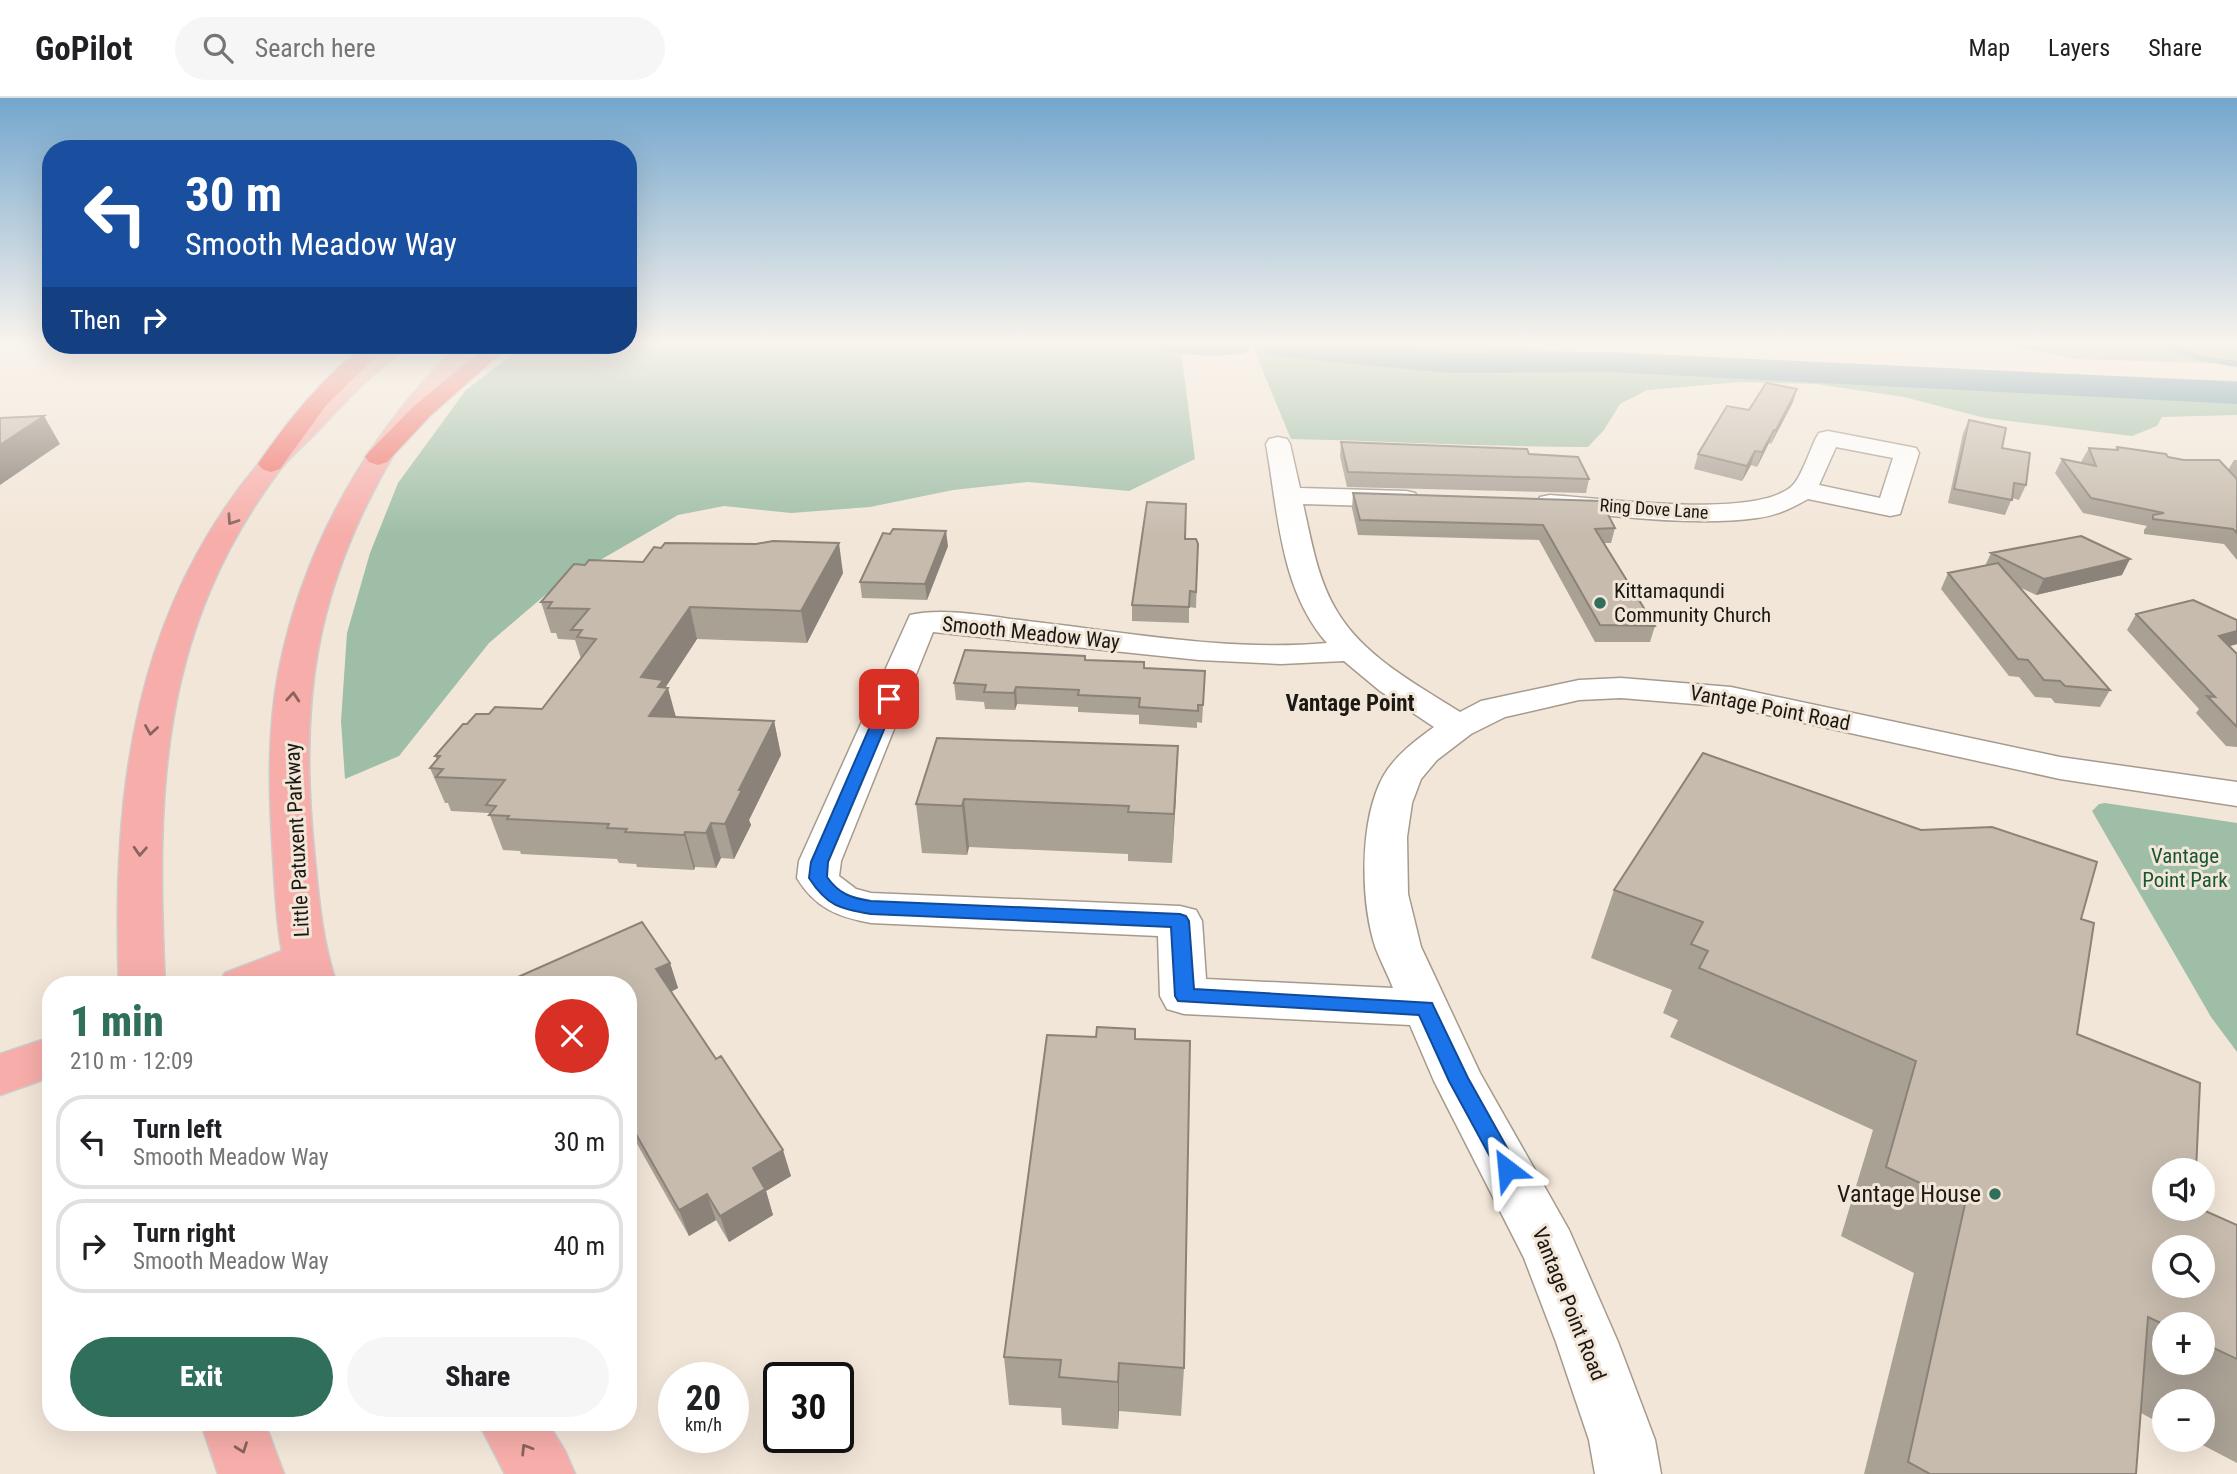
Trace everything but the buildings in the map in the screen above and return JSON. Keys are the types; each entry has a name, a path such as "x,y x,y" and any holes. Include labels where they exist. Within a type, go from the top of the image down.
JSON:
{"highway":[{"path":"271,464 297,422 311,407"},
{"path":"378,457 427,407"}],"main road":[{"path":"142,976 138,886 143,783 157,693 175,631 201,573 228,526 271,464 328,407"},
{"name":"Little Patuxent Parkway","path":"309,973 293,848 289,753 296,671 309,616 327,562 378,457 412,407"},
{"path":"0,1075 42,1059"},
{"path":"236,1431 251,1474"},
{"path":"516,1431 542,1474"}],"street":[{"path":"1278,444 1309,585 1331,626 1373,671 1458,726"},
{"name":"Ring Dove Lane","path":"1529,503 1734,512 1777,505 1804,490"},
{"path":"1289,496 1432,500"},
{"name":"Smooth Meadow Way","path":"1351,650 1326,654 1199,651 977,624 921,622 820,862 818,878 829,894 847,904 871,908 1180,921 1184,996 1425,1008"},
{"name":"Vantage Point Road","path":"1628,1474 1622,1440 1587,1342 1549,1249 1459,1081 1398,947 1387,894 1387,837 1392,803 1403,776 1424,752 1458,726 1494,709 1579,690 1621,688 1731,697 2060,768 2237,794"}],"green space":[{"path":"453,407 1188,407 1195,459 1129,491 1028,482 953,490 870,507 791,513 724,506 678,515 557,585 489,643 399,756 345,779 341,721 347,633 370,553 398,483"},
{"path":"1278,407 1618,407 1604,430 1588,447 1291,439"},
{"path":"1943,407 2237,407 2237,415 2162,417 2157,426 2132,436 1985,418"},
{"name":"Vantage Point Park","path":"2099,804 2237,823 2237,1052 2211,1017 2092,811"}],"place":[{"name":"Kittamaqundi Community Church","path":"1600,603"},
{"name":"Vantage House","path":"1995,1194"}],"district":[{"name":"Vantage Point","path":"1350,703"}],"route":[{"path":"889,699 820,862 818,878 829,894 847,904 871,908 1180,921 1184,996 1425,1008 1459,1081 1507,1169"}]}
